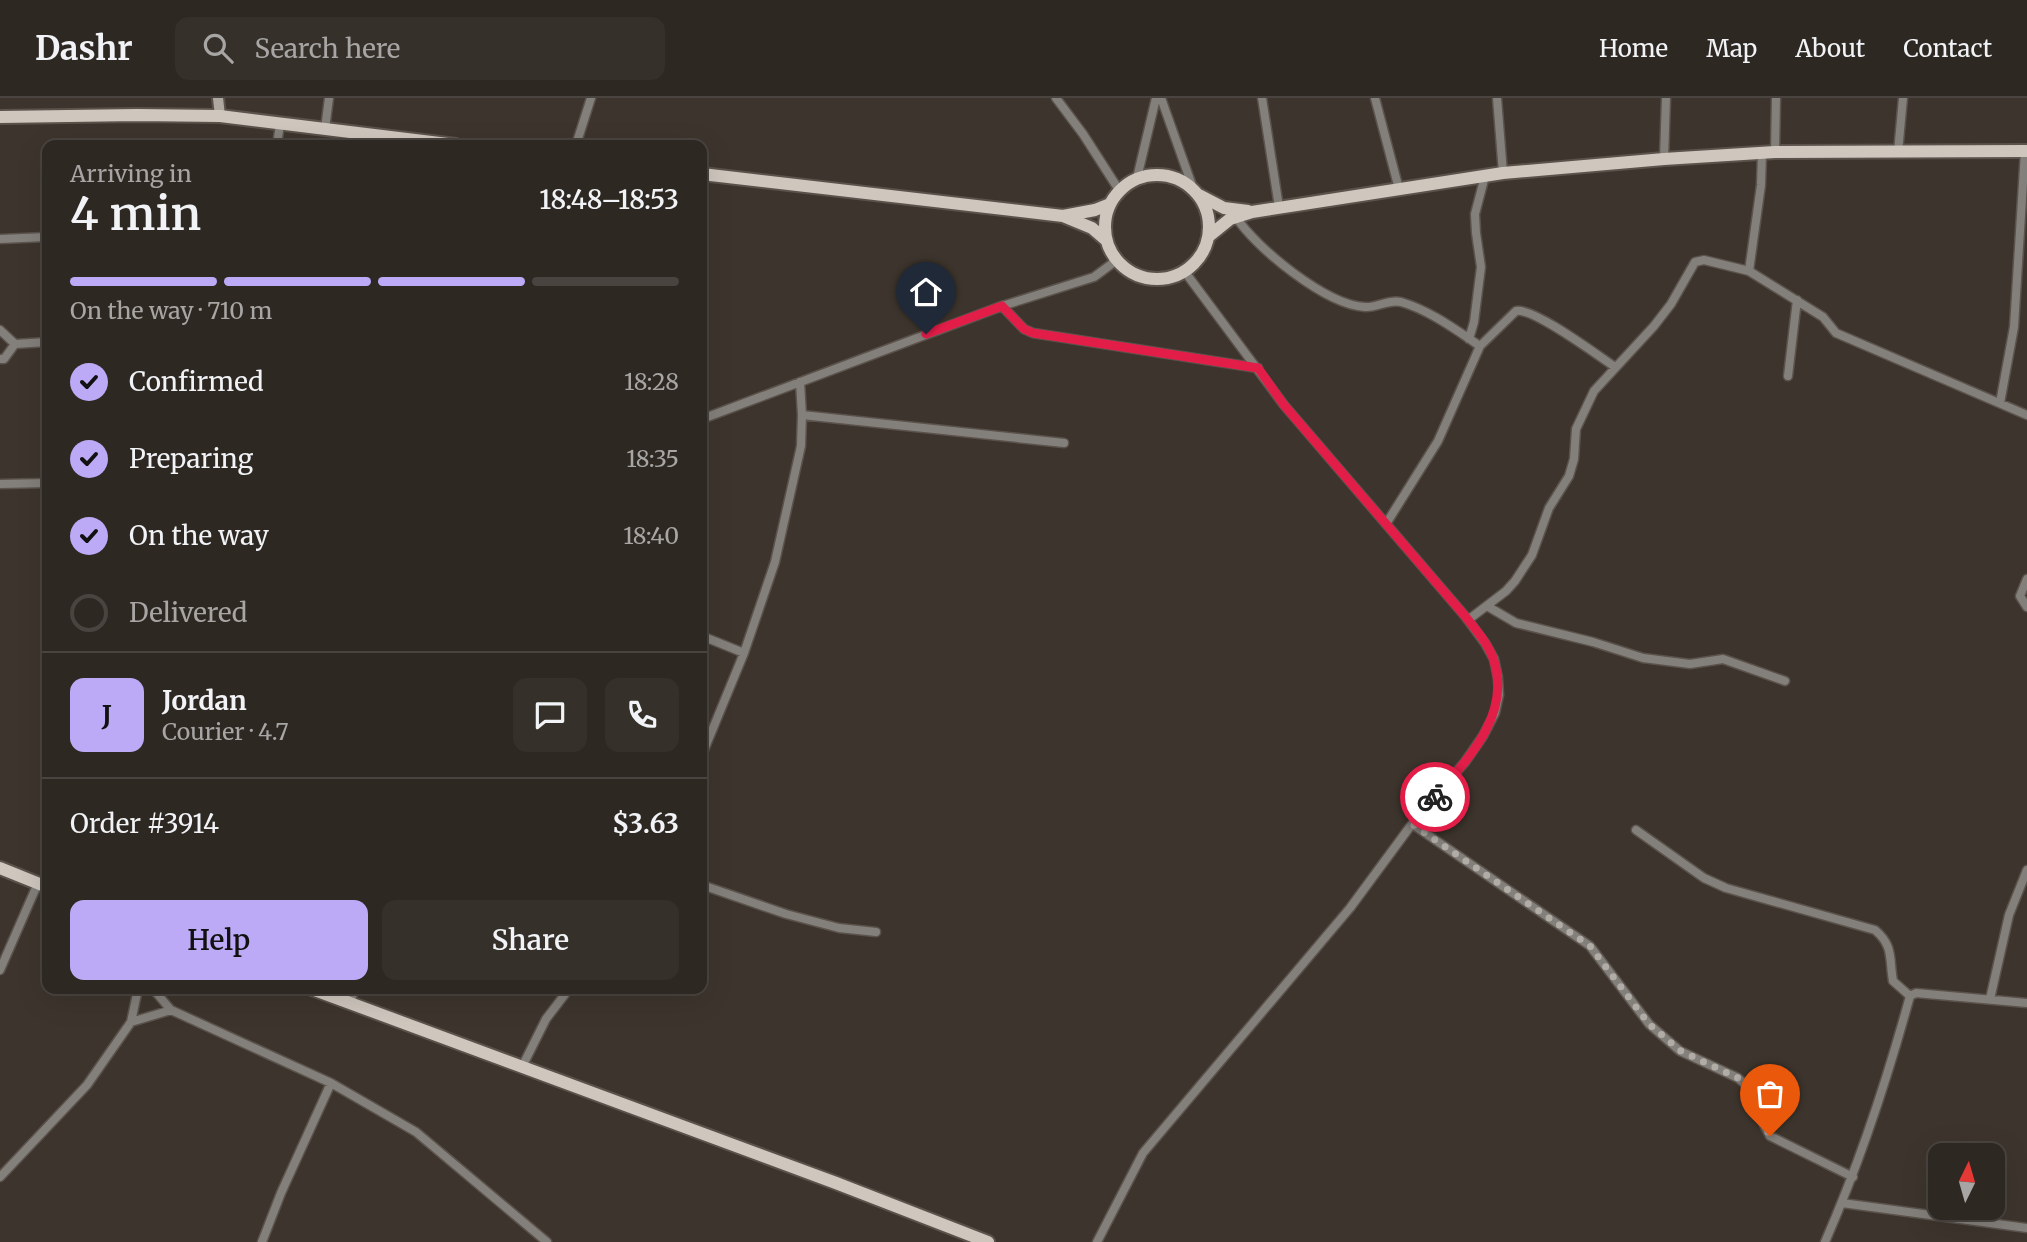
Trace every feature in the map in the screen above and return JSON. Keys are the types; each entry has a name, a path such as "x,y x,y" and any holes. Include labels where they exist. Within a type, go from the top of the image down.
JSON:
{"main road":[{"path":"0,117 220,116 415,140"},
{"path":"1209,236 1222,224 1236,217 1279,206 1503,173 1769,153 2026,151"},
{"path":"1106,240 1105,220 1110,204 1119,190 1137,178 1158,174 1177,178 1224,208 1252,212"},
{"path":"707,175 1063,216 1092,228 1106,240 1117,260 1130,271 1148,278 1167,278 1185,272 1205,250 1210,222 1205,203 1196,191"},
{"path":"1063,216 1095,210 1110,204"},
{"path":"0,868 42,885"},
{"path":"327,994 988,1242"}],"street":[{"path":"218,98 220,116"},
{"path":"325,129 329,98"},
{"path":"578,140 592,98"},
{"path":"1056,98 1119,190"},
{"path":"1137,178 1158,98"},
{"path":"1158,98 1196,191"},
{"path":"1262,98 1279,206"},
{"path":"1375,98 1399,189"},
{"path":"1497,98 1503,173"},
{"path":"1664,159 1666,98"},
{"path":"1749,271 1776,98"},
{"path":"1898,152 1903,98"},
{"path":"278,140 280,124"},
{"path":"2000,403 2014,327 2026,151"},
{"path":"1469,339 1474,322 1481,267 1475,214 1485,176"},
{"path":"1236,217 1243,228 1269,253 1332,297 1367,308 1383,302 1397,301 1418,307 1480,346"},
{"path":"0,239 42,237"},
{"path":"707,417 1002,306 1094,277 1117,260"},
{"path":"1468,620 1515,581 1532,555 1549,508 1569,476 1574,459 1576,429 1594,391 1654,326 1671,304 1695,262 1704,260 1749,271 1822,317 1836,333 2027,415"},
{"path":"1097,1242 1143,1153 1350,908 1412,824 1465,762 1495,713 1499,695 1494,659 1468,620 1284,405 1185,272"},
{"path":"1788,376 1797,300"},
{"path":"1002,306 1024,329 1033,333 1258,368"},
{"path":"1386,524 1438,441 1480,346 1516,311 1524,310 1538,317 1615,367"},
{"path":"0,330 15,344 42,342"},
{"path":"0,359 4,359 15,344"},
{"path":"707,743 744,653 775,562 800,446 800,382"},
{"path":"802,415 1064,443"},
{"path":"0,484 42,484"},
{"path":"2027,579 2020,596 2027,607"},
{"path":"1487,606 1516,623 1643,657 1690,664 1724,659 1785,681"},
{"path":"707,638 744,653"},
{"path":"1412,824 1590,946 1649,1024 1681,1051 1738,1078 1747,1086 1770,1136 1853,1177"},
{"path":"1636,830 1704,878 1726,888 1875,930 1890,947 1893,981 1910,996"},
{"path":"1990,999 2009,915 2027,870"},
{"path":"0,970 42,887"},
{"path":"707,888 839,928 876,932"},
{"path":"1825,1242 1853,1177 1889,1073 1910,996 1916,993 2027,1003"},
{"path":"0,1177 87,1085 131,1021 137,994"},
{"path":"157,994 171,1010 331,1083 416,1132 547,1242"},
{"path":"350,1002 353,994"},
{"path":"522,1067 546,1019 565,994"},
{"path":"131,1021 171,1010"},
{"path":"262,1242 331,1083"},
{"path":"1842,1203 2027,1228"}],"way so far":[{"path":"1435,797 1412,824 1590,946 1649,1024 1668,1042 1738,1078 1747,1086 1770,1136"}],"route":[{"path":"926,334 1002,306 1024,329 1033,333 1258,368 1284,405 1465,616 1494,659 1499,695 1495,713 1465,762 1435,797"}]}
